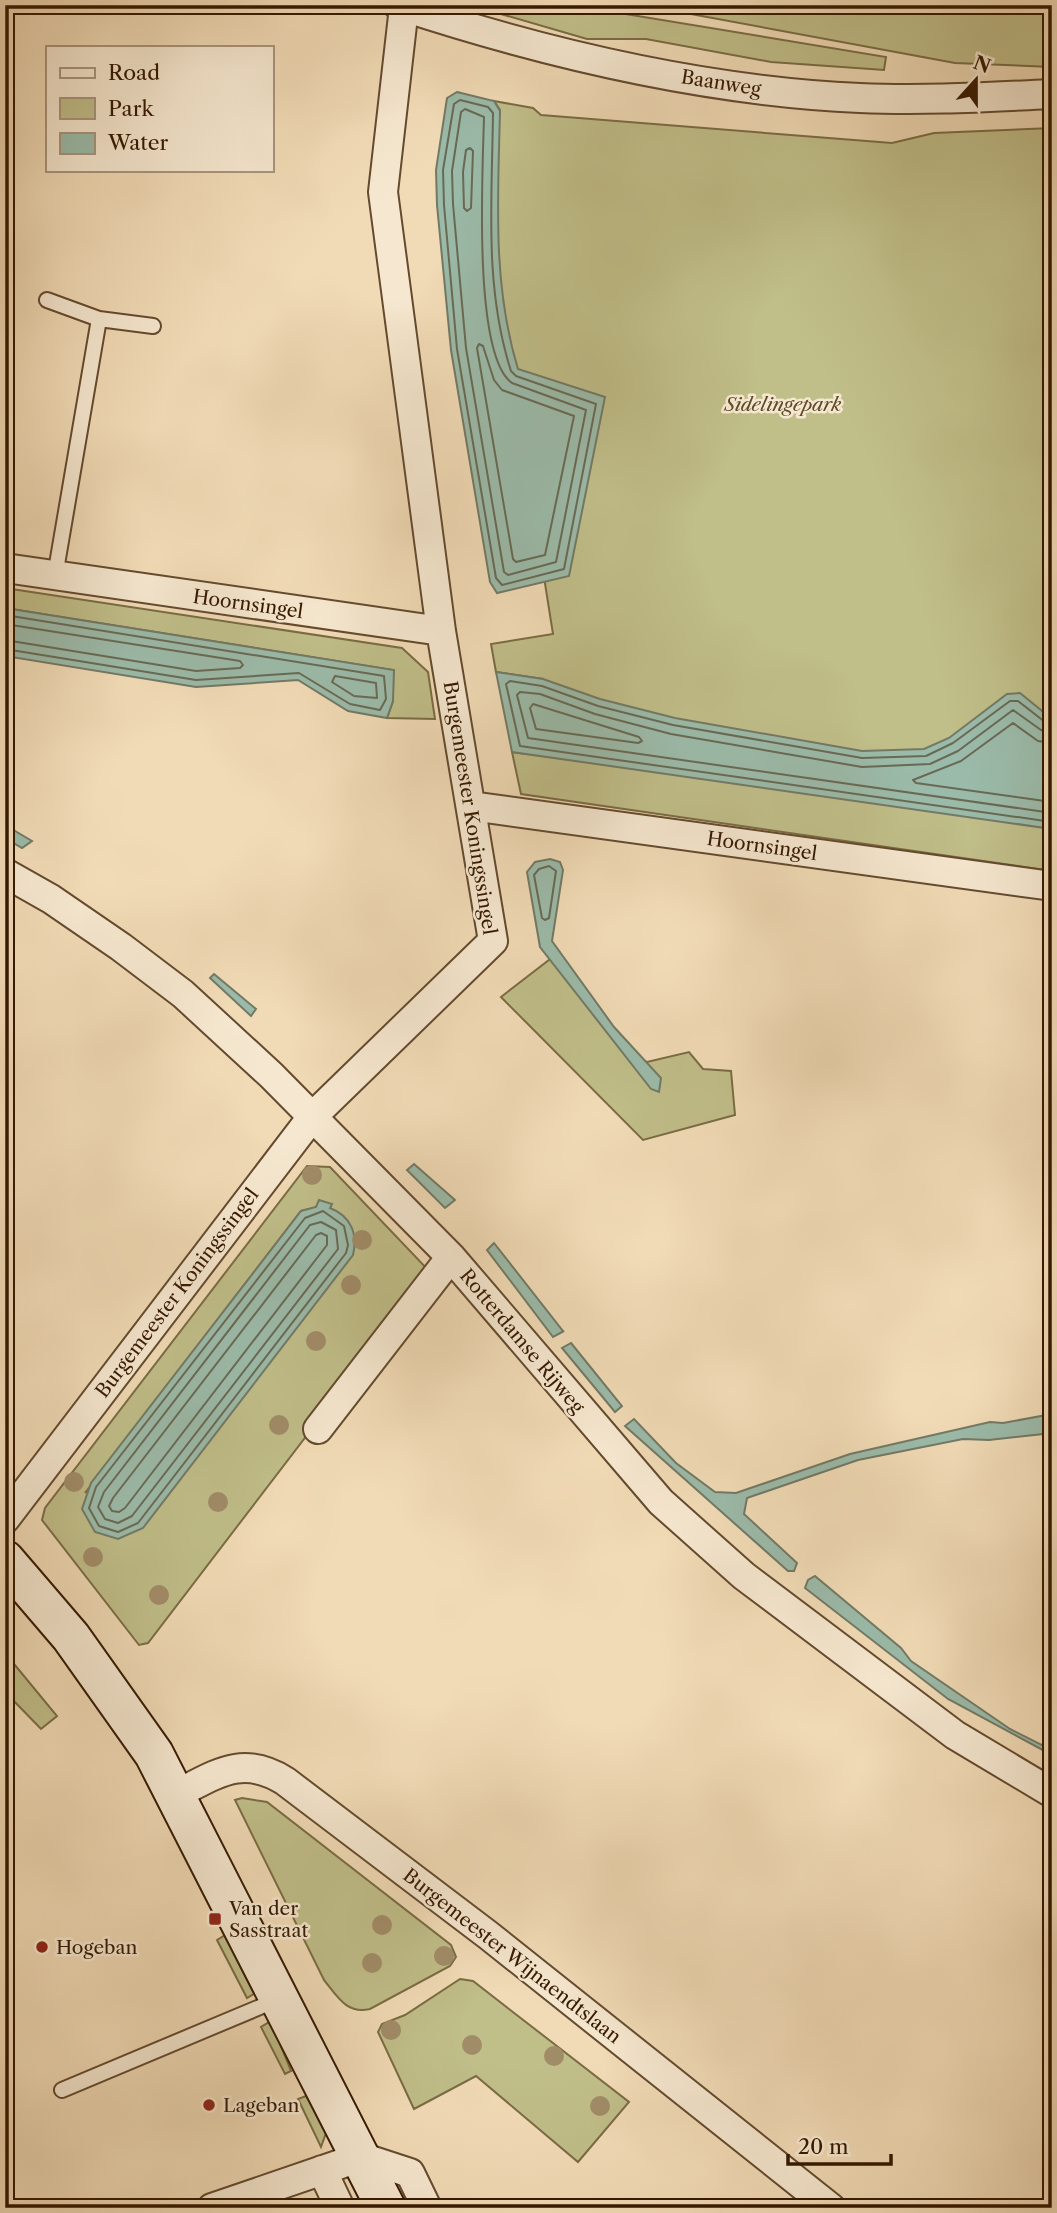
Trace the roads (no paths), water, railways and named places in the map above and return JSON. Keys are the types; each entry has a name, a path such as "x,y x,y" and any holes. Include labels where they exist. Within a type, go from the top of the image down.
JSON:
{"street":[{"name":"Baanweg","path":"401,6 594,62 750,89 860,98 964,98 1052,94"},
{"name":"Burgemeester Koningssingel","path":"5,1519 312,1117 493,942 441,631 383,192 401,6"},
{"name":"Hoornsingel","path":"5,568 441,631"},
{"name":"Hoornsingel","path":"471,806 1052,886"},
{"name":"Rotterdamse Rijweg","path":"5,873 51,899 183,994 312,1117 451,1257 660,1502 744,1576 955,1735 1052,1793"},
{"path":"318,1429 451,1257"},
{"path":"5,1560 71,1637 154,1755 386,2208"},
{"name":"Burgemeester Wijnaendtslaan","path":"175,1795 230,1769 246,1765 276,1775 488,1935 831,2208"},
{"path":"212,2208 361,2157 410,2173 427,2208"},
{"path":"322,2170 340,2208"}],"lane":[{"path":"47,300 99,319 153,326"},
{"path":"55,576 99,319"},
{"path":"62,2090 280,1999"}],"water":[{"path":"457,92 494,101 500,111 500,273 518,369 605,397 569,576 497,593 490,582 451,350 437,205 436,170 447,98"},
{"path":"5,608 394,670 393,701 387,718 348,711 298,680 196,687 5,656"},
{"path":"496,672 543,679 600,699 675,718 862,751 924,749 949,738 1007,694 1020,693 1052,719 1052,829 512,752"},
{"path":"5,825 32,841 22,848 5,838"},
{"path":"550,859 560,862 563,870 552,941 614,1027 661,1078 659,1092 651,1089 540,947 527,872 535,862"},
{"path":"214,974 256,1009 251,1016 210,978"},
{"path":"414,1164 455,1200 445,1208 407,1170"},
{"path":"319,1200 332,1204 330,1208 348,1221 353,1233 353,1255 143,1528 118,1539 95,1532 82,1509 91,1483 301,1211 316,1207"},
{"path":"494,1243 564,1331 553,1337 487,1250"},
{"path":"571,1343 622,1406 615,1412 562,1348"},
{"path":"1052,1414 1052,1433 989,1440 963,1439 858,1460 747,1498 744,1514 797,1563 794,1571 788,1571 625,1426 634,1419 676,1463 715,1492 736,1493 850,1454 990,1422 1003,1423"},
{"path":"815,1576 901,1648 911,1661 1010,1729 1052,1750 1052,1755 948,1699 805,1588 808,1580"}],"place":[{"name":"Van der Sasstraat","path":"215,1919"},
{"name":"Hogeban","path":"42,1947"},
{"name":"Lageban","path":"209,2105"}],"park label":[{"name":"Sidelingepark","path":"783,404"}]}
